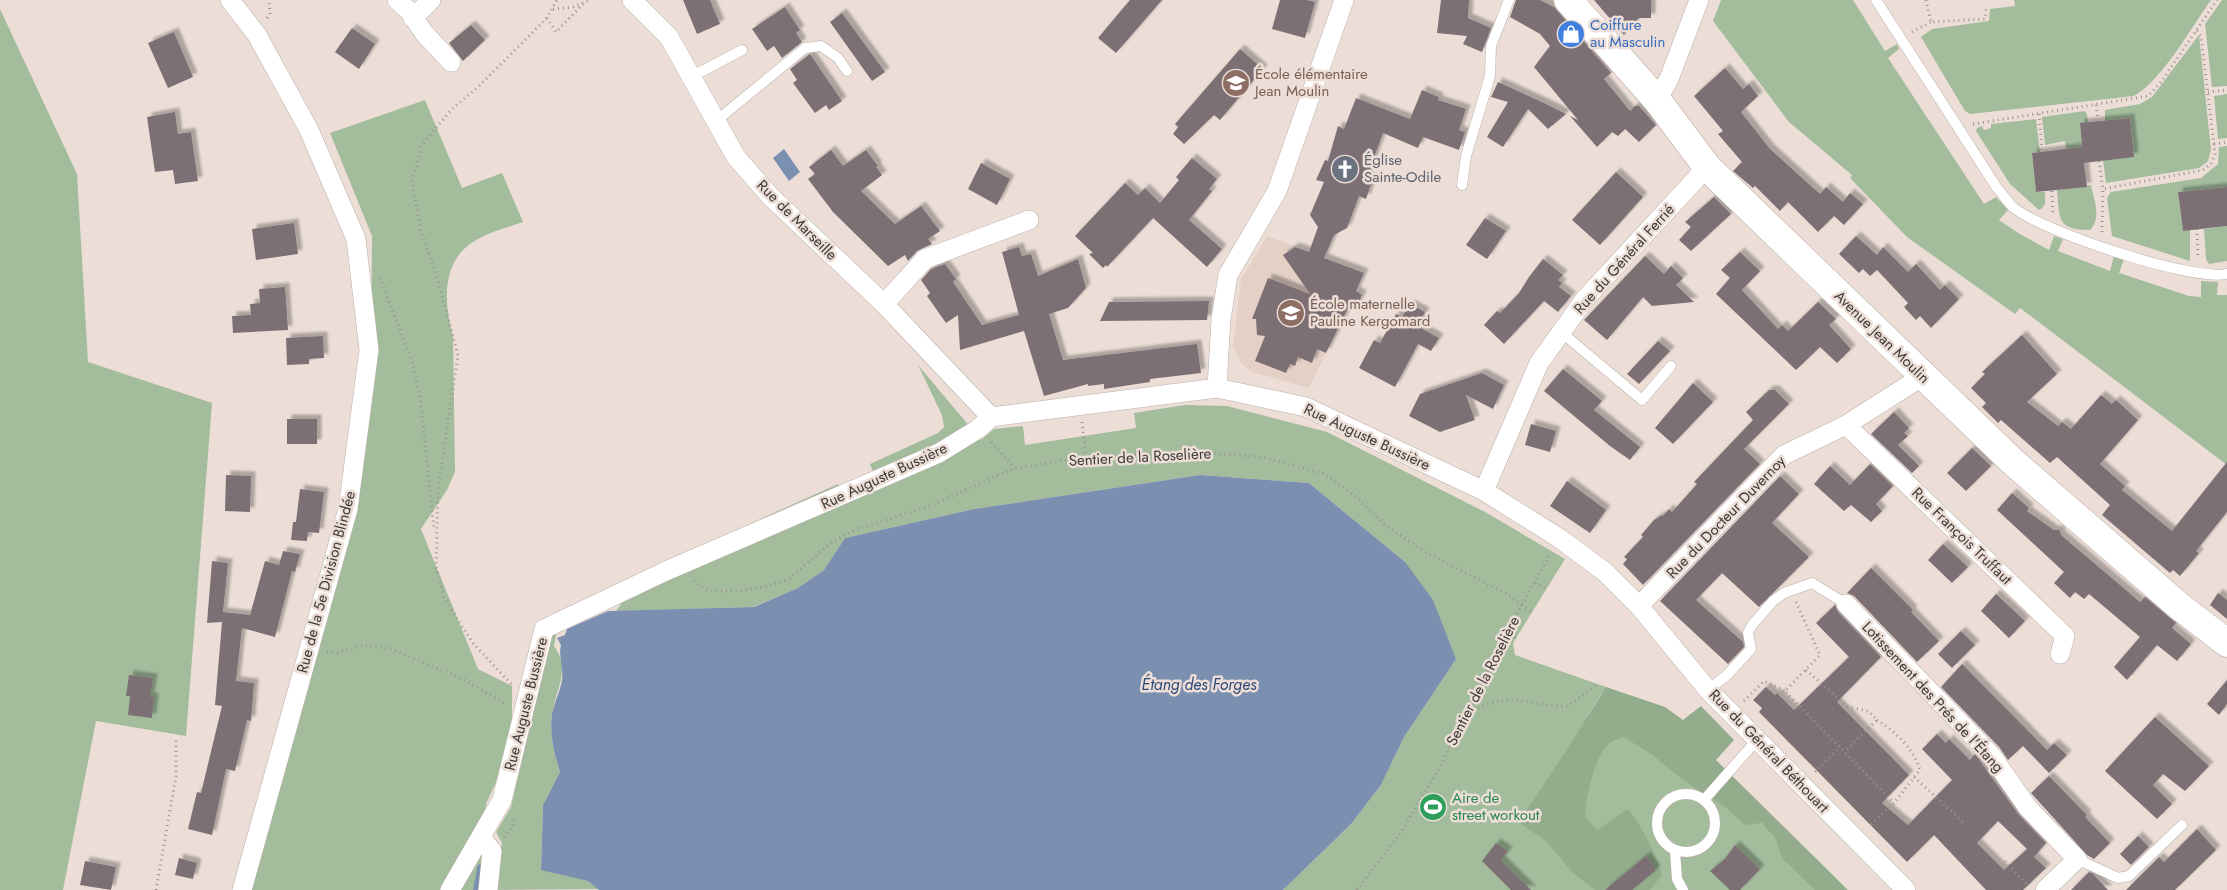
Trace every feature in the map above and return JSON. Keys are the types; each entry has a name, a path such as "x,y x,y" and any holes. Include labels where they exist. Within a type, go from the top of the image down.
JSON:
{"main road":[{"name":"Avenue Jean Moulin","path":"1568,0 1657,100 1707,167 2013,462 2179,606 2227,643"}],"street":[{"name":"Rue de la 5e Division Blindée","path":"230,0 256,36 309,130 356,240 369,350 348,509 242,890"},
{"path":"397,0 451,62"},
{"path":"414,18 431,0"},
{"name":"Rue de Marseille","path":"632,0 669,37 736,157 770,196 884,304 984,423"},
{"path":"1217,388 1221,319 1228,275 1277,191 1344,0"},
{"path":"1657,100 1669,79 1699,0"},
{"name":"Rue du Général Ferrié","path":"1484,491 1539,363 1584,299 1707,167"},
{"path":"884,304 926,259 1029,220"},
{"name":"Rue du Docteur Duvernoy","path":"1639,606 1784,455 1846,425 1922,376"},
{"name":"Rue Auguste Bussière","path":"450,890 502,800 544,629 666,571 940,453 984,423 1080,407 1217,388 1306,406 1484,491 1559,538 1605,572 1639,606"},
{"name":"Rue François Truffaut","path":"1846,425 2065,636 2060,654"},
{"name":"Lotissement des Prés de l'Étang","path":"1846,604 1991,755 2028,808 2077,859"},
{"name":"Rue du Général Béthouart","path":"1639,606 1708,690 1906,890"},
{"path":"480,837 492,851 488,890"},
{"path":"2045,890 2077,859"}],"lane":[{"path":"1462,185 1466,156 1490,76 1491,46 1509,0"},
{"path":"1876,0 1998,188 2014,208 2049,226 2124,254 2198,274 2227,274"},
{"path":"716,121 805,48 821,46 838,58 847,71"},
{"path":"691,77 742,50"},
{"path":"1562,332 1642,400 1671,366"},
{"path":"1708,690 1727,675 1751,649 1748,633 1752,625 1773,601 1790,590 1812,583 1846,604"},
{"path":"1704,800 1757,740"},
{"path":"1675,851 1693,852 1703,847 1713,836 1716,821 1713,810 1704,800 1695,795 1682,794 1672,797 1661,806 1656,820 1658,834 1675,851 1677,879 1683,890"},
{"name":"Lotissement des Prés de l'Étang","path":"2077,859 2118,878 2129,876 2182,825"}],"path":[{"path":"526,702 474,643 463,627 444,597 436,567 438,489 458,355 436,273 421,232 415,207 412,181 422,145 451,110 479,86 546,19 557,0"},
{"path":"553,9 573,7 589,0"},
{"path":"1926,0 1931,22"},
{"path":"1958,126 2148,96 2161,82 2217,0"},
{"path":"546,19 556,32 584,3"},
{"path":"1901,38 1931,22 1986,18 1986,9"},
{"path":"2103,189 2203,170 2211,164 2215,154 2214,144 2201,36 2196,30"},
{"path":"2208,92 2227,90"},
{"path":"2096,105 2098,121"},
{"path":"2039,114 2042,151"},
{"path":"2214,144 2227,142"},
{"path":"2099,161 2103,189 2101,246"},
{"path":"2049,226 2053,213 2052,191"},
{"path":"2198,229 2198,274"},
{"path":"378,273 412,361 420,397 436,557"},
{"path":"1080,407 1086,457"},
{"path":"984,423 1015,468"},
{"name":"Sentier de la Roselière","path":"686,582 695,580 708,591 739,591 765,587 789,579 832,542 857,529 927,507 1015,468 1086,457 1198,452 1262,457 1322,473 1354,494 1385,525 1425,552 1505,593 1522,606 1506,633 1440,767 1401,832 1357,890"},
{"path":"1533,613 1522,606 1559,538"},
{"path":"1535,583 1547,590"},
{"path":"1785,691 1820,656 1790,590"},
{"path":"1506,633 1517,638"},
{"path":"310,647 337,653 364,646 391,649 463,679 504,704 526,702"},
{"path":"1806,670 1848,707 1868,711 1877,720 1893,730 1918,762 1920,770 1894,802 1856,839"},
{"path":"1731,714 1764,681 1785,691 1894,802"},
{"path":"1468,712 1491,703 1511,699 1548,706 1568,706 1598,684"},
{"path":"1844,752 1877,720"},
{"path":"156,890 176,776 176,739"},
{"path":"1802,785 1840,748"},
{"path":"1914,777 1964,823"},
{"path":"2005,861 2032,890"}],"shaded area":[{"name":"École maternelle Pauline Kergomard","path":"1267,236 1364,273 1309,388 1252,372 1241,363 1233,347 1241,279"}],"green space":[{"path":"1721,0 1853,0 1885,51 1897,44 1899,49 1888,58 1984,204 1996,197 2008,210 1999,220 2049,250 2054,236 2063,239 2058,251 2110,271 2114,256 2124,259 2119,273 2189,296 2201,297 2201,281 2218,282 2217,295 2227,295 2227,465 2020,308 2015,314 1907,237 1850,178 1852,175 1789,122 1713,21"},
{"path":"2014,0 2211,0 2166,65 2145,88 2134,96 1970,114 1965,111 1921,37 1932,29 1989,21 1990,9 2015,6"},
{"path":"2222,0 2227,0 2227,86 2212,87 2205,24"},
{"path":"0,9 77,174 88,362 212,403 186,736 96,721 63,890 0,890"},
{"path":"2199,35 2211,150 2208,161 2199,168 2106,183 2103,160 2134,156 2130,118 2105,121 2105,110 2140,104 2152,97"},
{"path":"2227,94 2227,138 2218,139 2214,96"},
{"path":"425,100 462,188 502,173 523,222 496,231 467,246 458,256 452,268 447,294 453,336 455,472 447,490 421,529 478,669 512,686 512,724 496,782 486,804 479,890 250,890 371,375 372,236 330,133"},
{"path":"2085,111 2088,123 2080,124 2082,147 2066,149 2065,141 2045,145 2042,117"},
{"path":"2036,119 2040,152 2032,153 2036,192 2045,192 2044,205 2039,210 2010,184 1976,131 1977,128 1982,126 1984,130 1991,128 1991,124"},
{"path":"2227,146 2227,187 2178,192 2183,231 2190,230 2190,261 2112,236 2107,198 2111,192 2201,178 2218,164 2219,147"},
{"path":"2091,185 2096,209 2094,225 2090,230 2071,228 2065,225 2060,215 2057,190"},
{"path":"2227,226 2227,261 2209,264 2206,259 2204,229"},
{"path":"918,365 981,440 994,429 1023,426 1025,445 1136,428 1134,413 1185,405 1227,406 1327,432 1485,512 1565,559 1513,643 1515,655 1606,687 1588,715 1614,706 1844,890 1283,890 1351,824 1381,785 1404,737 1456,659 1405,562 1309,483 1200,475 974,509 845,538 824,570 798,588 753,607 616,611 643,572 838,484 840,489 874,474 870,464 938,433 944,427 942,415"},
{"path":"552,631 557,631 554,646 559,654 562,671 551,721 553,743 560,772 543,805 541,869 588,881 599,889 494,890 502,843 496,832 511,807"},
{"path":"1606,687 1665,707 1683,720 1701,706 1734,740 1716,760 1848,890 1815,890 1782,858 1775,837 1761,823 1745,825 1725,807 1683,780 1654,756 1624,737 1610,743 1599,757 1589,788 1585,817 1597,830 1628,809 1648,840 1662,875 1650,890 1595,890 1573,873 1546,841 1519,822"}],"water":[{"path":"784,149 800,172 789,181 773,158"},
{"name":"Étang des Forges","path":"1200,475 1309,483 1405,562 1433,600 1456,659 1404,737 1381,785 1351,824 1283,890 599,890 588,881 541,870 543,805 560,772 554,751 551,729 552,714 562,676 561,645 557,638 565,635 567,629 608,611 754,607 798,588 824,570 845,538 974,509"}],"building":[{"path":"683,0 710,0 720,24 697,34"},
{"path":"1130,0 1162,0 1116,53 1098,38"},
{"path":"1280,0 1307,0 1315,2 1305,38 1272,29"},
{"path":"1441,0 1469,0 1468,18 1491,28 1482,52 1463,44 1467,36 1437,33"},
{"path":"1516,0 1540,0 1554,7 1611,73 1604,79 1630,111 1635,106 1639,106 1656,125 1639,142 1625,129 1618,136 1612,132 1597,147 1570,116 1578,120 1534,67 1550,46 1540,34 1510,17"},
{"path":"1594,0 1651,0 1651,18 1639,18 1624,35"},
{"path":"785,7 800,30 796,33 802,42 782,58 774,46 767,51 752,29"},
{"path":"842,13 885,72 872,81 830,22"},
{"path":"471,25 485,40 463,61 449,43"},
{"path":"352,28 375,44 359,69 335,52"},
{"path":"174,32 193,77 168,88 148,43"},
{"path":"1240,49 1263,69 1220,120 1214,115 1184,144 1173,134 1178,127 1175,124"},
{"path":"810,54 842,101 829,110 826,105 815,113 793,83 797,80 790,69"},
{"path":"1725,68 1743,89 1749,84 1758,96 1741,112 1770,149 1820,194 1826,187 1843,202 1850,193 1863,204 1844,225 1834,216 1818,232 1788,202 1780,211 1755,186 1753,188 1733,171 1742,162 1718,134 1723,131 1694,96"},
{"path":"1498,82 1566,114 1548,129 1528,109 1503,147 1487,137 1508,102 1491,97"},
{"path":"1422,90 1439,97 1438,100 1466,109 1459,130 1465,132 1459,150 1423,137 1418,148 1383,133 1367,176 1373,178 1366,199 1359,196 1347,228 1334,235 1324,258 1364,273 1356,291 1362,295 1355,309 1349,306 1326,353 1317,349 1312,363 1298,357 1295,366 1290,364 1286,373 1255,361 1265,336 1257,335 1256,319 1252,319 1268,278 1310,294 1283,255 1295,247 1309,252 1318,227 1310,215 1324,182 1316,180 1325,160 1328,161 1338,126 1344,129 1356,98 1410,119"},
{"path":"175,112 178,134 191,132 198,181 175,184 173,170 155,172 147,117"},
{"path":"2130,118 2134,157 2084,163 2087,187 2036,192 2032,153 2082,147 2080,123"},
{"path":"831,150 843,166 866,150 882,175 861,191 895,224 921,206 940,231 928,239 932,244 917,251 908,261 905,255 888,266 833,212 808,179 815,174 809,167"},
{"path":"1192,158 1217,179 1209,189 1212,191 1189,220 1222,249 1207,267 1153,218 1107,267 1106,265 1103,268 1089,254 1093,253 1075,236 1125,183 1138,195 1145,188 1160,203 1179,180 1176,177"},
{"path":"981,163 1010,179 997,205 968,189"},
{"path":"1616,172 1643,197 1600,245 1572,220"},
{"path":"2227,187 2227,226 2183,231 2178,192"},
{"path":"1714,197 1731,214 1691,251 1679,240 1691,227 1685,222"},
{"path":"1485,218 1506,231 1487,259 1466,245"},
{"path":"294,223 298,254 256,260 252,229"},
{"path":"1856,236 1877,255 1883,247 1908,272 1916,264 1940,290 1945,285 1959,299 1931,328 1920,316 1916,320 1904,307 1908,303 1877,270 1870,276 1863,269 1859,273 1839,254"},
{"path":"1019,247 1022,256 1031,254 1038,276 1078,259 1086,288 1068,308 1049,314 1063,360 1197,344 1201,373 1150,379 1150,382 1104,389 1104,384 1088,386 1088,384 1044,396 1024,331 960,350 958,315 946,323 927,296 930,293 921,280 931,269 945,264 956,279 953,282 982,325 1019,315 1002,252"},
{"path":"1740,252 1760,271 1742,290 1778,329 1782,325 1788,331 1818,302 1836,319 1829,325 1851,349 1837,363 1820,347 1796,370 1716,294 1730,278 1721,270"},
{"path":"1645,256 1664,274 1671,266 1683,278 1676,285 1694,302 1652,306 1643,297 1607,340 1584,320"},
{"path":"1543,259 1563,275 1558,280 1562,283 1559,287 1571,296 1558,312 1544,301 1504,344 1484,325 1497,311 1500,313 1519,293"},
{"path":"285,287 288,330 233,333 232,316 251,315 250,304 260,303 259,289"},
{"path":"1209,301 1207,320 1100,321 1109,302"},
{"path":"1410,304 1425,312 1417,326 1439,338 1431,351 1418,344 1395,387 1359,368 1374,340 1380,343 1396,314 1402,317"},
{"path":"2022,335 2057,374 2027,402 2058,426 2062,422 2071,429 2101,395 2112,404 2116,400 2138,420 2100,464 2125,486 2122,490 2172,531 2227,462 2227,512 2196,551 2199,553 2180,576 2173,570 2170,573 2102,515 2110,505 2057,457 2050,463 2001,420 1998,423 1982,407 1986,403 1971,388 1985,374 1982,372"},
{"path":"323,336 324,358 309,359 309,364 287,365 286,338"},
{"path":"1658,341 1670,351 1639,384 1627,374"},
{"path":"1563,369 1602,401 1594,410 1640,447 1630,460 1610,446 1544,391"},
{"path":"1482,373 1504,385 1493,409 1466,395 1475,420 1440,432 1409,416 1420,394"},
{"path":"1693,383 1713,402 1673,444 1655,428"},
{"path":"1769,390 1775,390 1789,404 1744,449 1760,464 1643,585 1623,564 1627,559 1624,557 1643,537 1641,535 1654,520 1663,516 1669,509 1672,512 1697,484 1694,482 1753,420 1746,412"},
{"path":"1894,412 1909,428 1904,433 1908,436 1898,445 1919,466 1912,473 1871,434"},
{"path":"287,419 317,419 317,444 287,444"},
{"path":"1531,424 1556,431 1550,452 1525,445"},
{"path":"1972,448 1991,466 1966,491 1947,473"},
{"path":"1870,464 1893,486 1876,504 1882,511 1871,522 1851,505 1844,511 1814,484 1830,466 1850,485"},
{"path":"226,475 251,476 250,512 225,511"},
{"path":"1780,476 1799,494 1772,523 1809,557 1759,607 1722,573 1696,600 1743,642 1744,647 1728,664 1660,601"},
{"path":"1567,481 1606,510 1590,533 1550,506"},
{"path":"300,489 324,492 319,533 308,532 307,541 291,540 293,522 296,522"},
{"path":"2012,493 2029,508 2027,511 2054,530 2060,530 2061,535 2140,602 2145,597 2176,623 2172,628 2191,644 2177,661 2157,645 2127,680 2114,667 2140,637 2089,594 2084,599 2075,592 2070,598 2054,583 2064,572 1997,510"},
{"path":"1943,544 1968,567 1952,583 1928,560"},
{"path":"283,551 300,554 295,572 292,571 275,637 242,628 236,681 254,683 251,721 247,720 235,771 226,769 212,835 188,829 197,792 201,793 222,706 215,705 222,622 207,623 212,561 228,563 223,612 250,615 265,561 279,565"},
{"path":"1871,568 1913,610 1911,612 1939,641 1917,662 1854,596 1847,593"},
{"path":"2218,593 2227,600 2227,619 2210,605"},
{"path":"1996,594 2025,621 2009,638 1981,611"},
{"path":"1835,605 1838,612 1881,657 1837,702 1909,775 1882,803 1908,825 1952,780 1922,749 1937,734 1946,743 1949,739 1970,760 1975,754 2019,815 2046,843 2034,857 2046,868 2023,890 1986,890 1934,835 1907,862 1759,712 1762,708 1753,700 1766,687 1775,695 1777,693 1794,710 1849,657 1816,623","holes":["1998,821 2027,849 2004,870 1977,843"]},
{"path":"1961,631 1975,645 1952,668 1938,654"},
{"path":"1962,664 2047,750 2054,743 2067,755 2049,773 2023,746 2008,760 1999,747 1941,687"},
{"path":"129,675 153,678 150,697 154,697 152,718 128,715 130,696 126,696"},
{"path":"2227,680 2227,704 2219,715 2207,704"},
{"path":"2155,717 2209,766 2185,791 2163,774 2153,785 2172,804 2157,819 2105,771"},
{"path":"2049,776 2087,815 2085,817 2110,843 2094,859 2087,855 2031,793"},
{"path":"2197,829 2216,850 2175,890 2126,890 2159,857 2164,862"},
{"path":"2138,836 2149,847 2131,865 2120,854"},
{"path":"1496,843 1508,851 1501,860 1531,890 1511,890 1482,861"},
{"path":"1735,845 1760,869 1740,890 1730,890 1710,871 1724,860"},
{"path":"1646,856 1656,870 1632,890 1605,890"},
{"path":"179,858 197,863 193,879 175,875"},
{"path":"85,861 116,867 111,890 80,885"},
{"path":"2089,872 2093,874 2108,890 2071,890"}],"waterway":[{"path":"476,890 480,867"}],"place":[{"name":"Coiffure au Masculin","path":"1571,34"},
{"name":"École élémentaire Jean Moulin","path":"1236,83"},
{"name":"Église Sainte-Odile","path":"1345,169"},
{"name":"École maternelle Pauline Kergomard","path":"1291,313"},
{"name":"Aire de street workout","path":"1433,807"}]}
